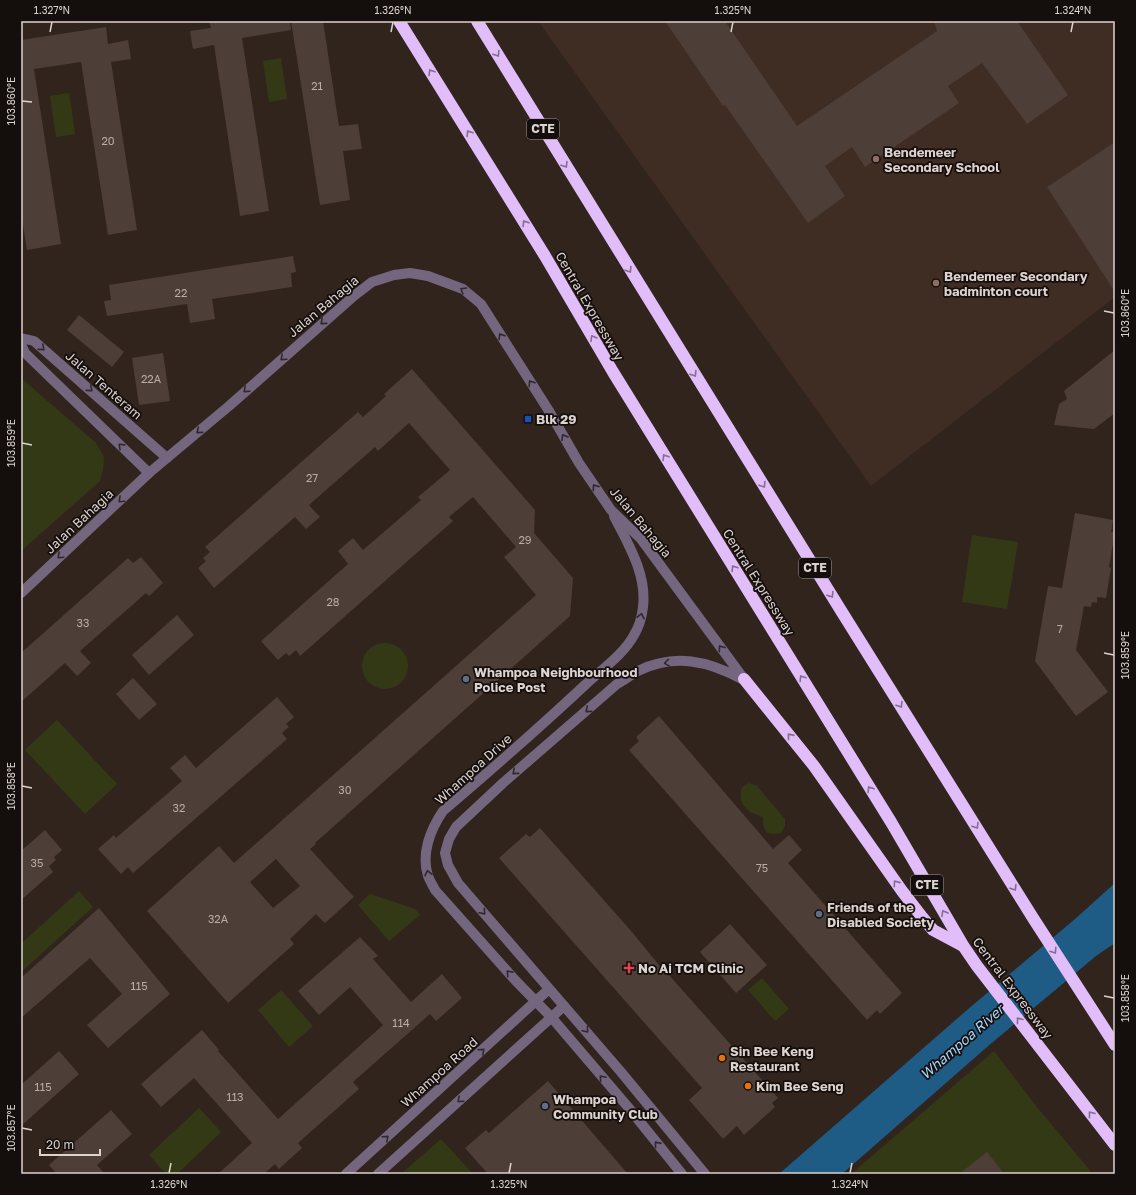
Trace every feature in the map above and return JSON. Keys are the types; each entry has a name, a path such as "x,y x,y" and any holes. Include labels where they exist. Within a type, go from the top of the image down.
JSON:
{"highway":[{"name":"Central Expressway","path":"399,21 545,256 612,372 891,822 964,947 1115,1145"},
{"name":"CTE","path":"476,21 1033,918 1115,1045"},
{"path":"744,679 814,766 922,917 933,930 964,947"}],"street":[{"name":"Jalan Bahagia","path":"21,593 149,473 229,406 355,295 372,282 394,275 410,273 428,276 463,289 482,304 549,411 579,463 612,510 641,538 744,679"},
{"name":"Jalan Tenteram","path":"21,338 34,341 167,458"},
{"path":"21,344 25,353 149,473"},
{"name":"Whampoa Drive","path":"612,510 641,574 644,591 640,621 634,636 623,649 566,702 443,811 435,822 430,834 426,859 428,876 436,890 552,1018 628,1107 682,1174"},
{"path":"705,1174 622,1072 458,883 448,865 445,853 449,839 456,827 503,783 617,684 638,671 654,665 694,661 712,665 744,679"},
{"name":"Whampoa Road","path":"346,1174 550,989"},
{"path":"378,1174 564,1006"}],"shaded area":[{"name":"Bendemeer Secondary School","path":"538,21 1115,21 1115,297 871,486"}],"green space":[{"path":"281,58 287,99 269,102 263,61"},
{"path":"69,93 75,134 56,137 50,96"},
{"path":"21,378 96,443 104,457 100,481 21,551"},
{"path":"972,535 1018,542 1007,609 962,602"},
{"path":"380,643 390,643 398,647 404,653 408,661 408,671 404,679 398,685 390,689 380,689 372,685 366,679 362,671 362,661 366,653 372,647"},
{"path":"57,720 117,784 85,814 25,750"},
{"path":"749,783 757,786 785,819 785,826 781,833 767,833 763,825 763,817 752,813 742,803 742,787"},
{"path":"79,891 93,907 21,972 21,944"},
{"path":"370,894 415,909 420,915 389,941 358,905"},
{"path":"762,978 789,1009 775,1021 748,990"},
{"path":"281,990 313,1026 289,1047 258,1010"},
{"path":"994,1051 1036,1106 1093,1174 851,1174"},
{"path":"199,1108 221,1132 177,1174 166,1174 149,1155"},
{"path":"441,1139 473,1174 401,1174"}],"water":[{"name":"Whampoa River","path":"1115,883 1115,943 1096,956 987,1047 842,1174 779,1174 967,1010 1075,919"}],"building":[{"path":"209,21 290,21 291,30 242,38 269,211 240,216 214,45 193,49 190,31 211,28"},
{"path":"291,21 323,21 339,126 358,124 362,149 343,151 350,200 320,205"},
{"path":"665,21 725,21 797,126 937,31 934,21 1017,21 1068,95 1027,124 982,63 948,86 959,103 865,167 852,147 825,166 845,196 808,223 725,105 723,106"},
{"path":"106,27 108,44 128,40 131,59 111,62 137,230 108,235 81,62 34,69 61,244 27,250 21,213 21,40"},
{"path":"1115,142 1115,292 1047,187"},
{"path":"293,256 296,272 291,273 292,287 212,299 215,319 190,323 187,304 107,316 104,301 111,300 109,285"},
{"path":"79,315 124,352 112,367 67,330"},
{"path":"1115,350 1115,413 1094,429 1054,425 1059,404 1067,399 1064,391"},
{"path":"163,353 170,401 139,405 132,358"},
{"path":"412,369 535,510 534,533 573,578 570,616 315,843 316,844 310,849 354,897 325,923 316,914 290,939 294,944 228,1003 147,911 219,846 234,863 536,595 504,557 516,547 473,497 449,517 453,521 300,656 296,650 289,656 286,653 278,660 261,641 348,564 338,551 353,538 363,550 421,500 418,497 450,470 409,423 378,451 375,447 309,505 320,517 306,529 295,517 214,588 198,568 206,561 203,558 210,552 205,547 358,412 363,417 386,396 384,394","holes":["276,859 300,886 273,908 250,882"]},
{"path":"1075,513 1113,520 1111,532 1115,532 1109,567 1111,568 1106,598 1097,597 1097,603 1092,602 1091,607 1084,606 1076,650 1108,692 1076,716 1035,661 1048,586 1062,588"},
{"path":"141,557 163,583 149,596 146,593 80,651 91,663 77,676 65,663 21,702 21,653 128,558 133,563"},
{"path":"177,615 194,635 149,675 132,655"},
{"path":"133,678 157,704 139,720 116,694"},
{"path":"277,697 294,717 286,724 289,727 282,733 287,739 133,873 128,867 121,874 98,849 114,835 116,838 182,781 170,768 185,755 196,768"},
{"path":"659,716 773,849 789,835 802,850 788,863 902,993 880,1014 877,1010 867,1020 629,750 639,741 636,737"},
{"path":"540,828 632,932 668,976 669,975 778,1098 772,1103 775,1107 744,1135 737,1126 723,1139 689,1100 702,1088 499,858 526,834 530,837"},
{"path":"45,830 62,850 54,857 56,860 49,866 53,872 21,900 21,851"},
{"path":"99,908 170,994 108,1048 87,1025 122,994 90,958 21,1018 21,978"},
{"path":"730,924 767,965 736,993 700,952"},
{"path":"360,937 378,956 373,959 411,1002 442,974 462,998 436,1021 430,1014 353,1082 359,1089 298,1143 302,1148 279,1169 275,1164 264,1174 218,1174 252,1143 194,1078 161,1107 141,1084 202,1030 219,1050 218,1051 278,1119 383,1025 350,987 319,1015 298,991"},
{"path":"59,1051 79,1074 21,1126 21,1085"},
{"name":"Whampoa Community Club","path":"548,1081 628,1174 488,1174 465,1148 486,1130 489,1133"},
{"path":"111,1110 132,1134 97,1165 105,1174 57,1174 49,1165"},
{"path":"987,1152 1004,1174 959,1174"}],"place":[{"name":"Bendemeer Secondary School","path":"876,159"},
{"name":"Bendemeer Secondary badminton court","path":"936,283"},
{"name":"Blk 29","path":"528,419"},
{"name":"Whampoa Neighbourhood Police Post","path":"466,679"},
{"name":"Friends of the Disabled Society","path":"819,914"},
{"name":"No Ai TCM Clinic","path":"629,968"},
{"name":"Sin Bee Keng Restaurant","path":"722,1058"},
{"name":"Kim Bee Seng","path":"748,1086"},
{"name":"Whampoa Community Club","path":"545,1106"}]}
